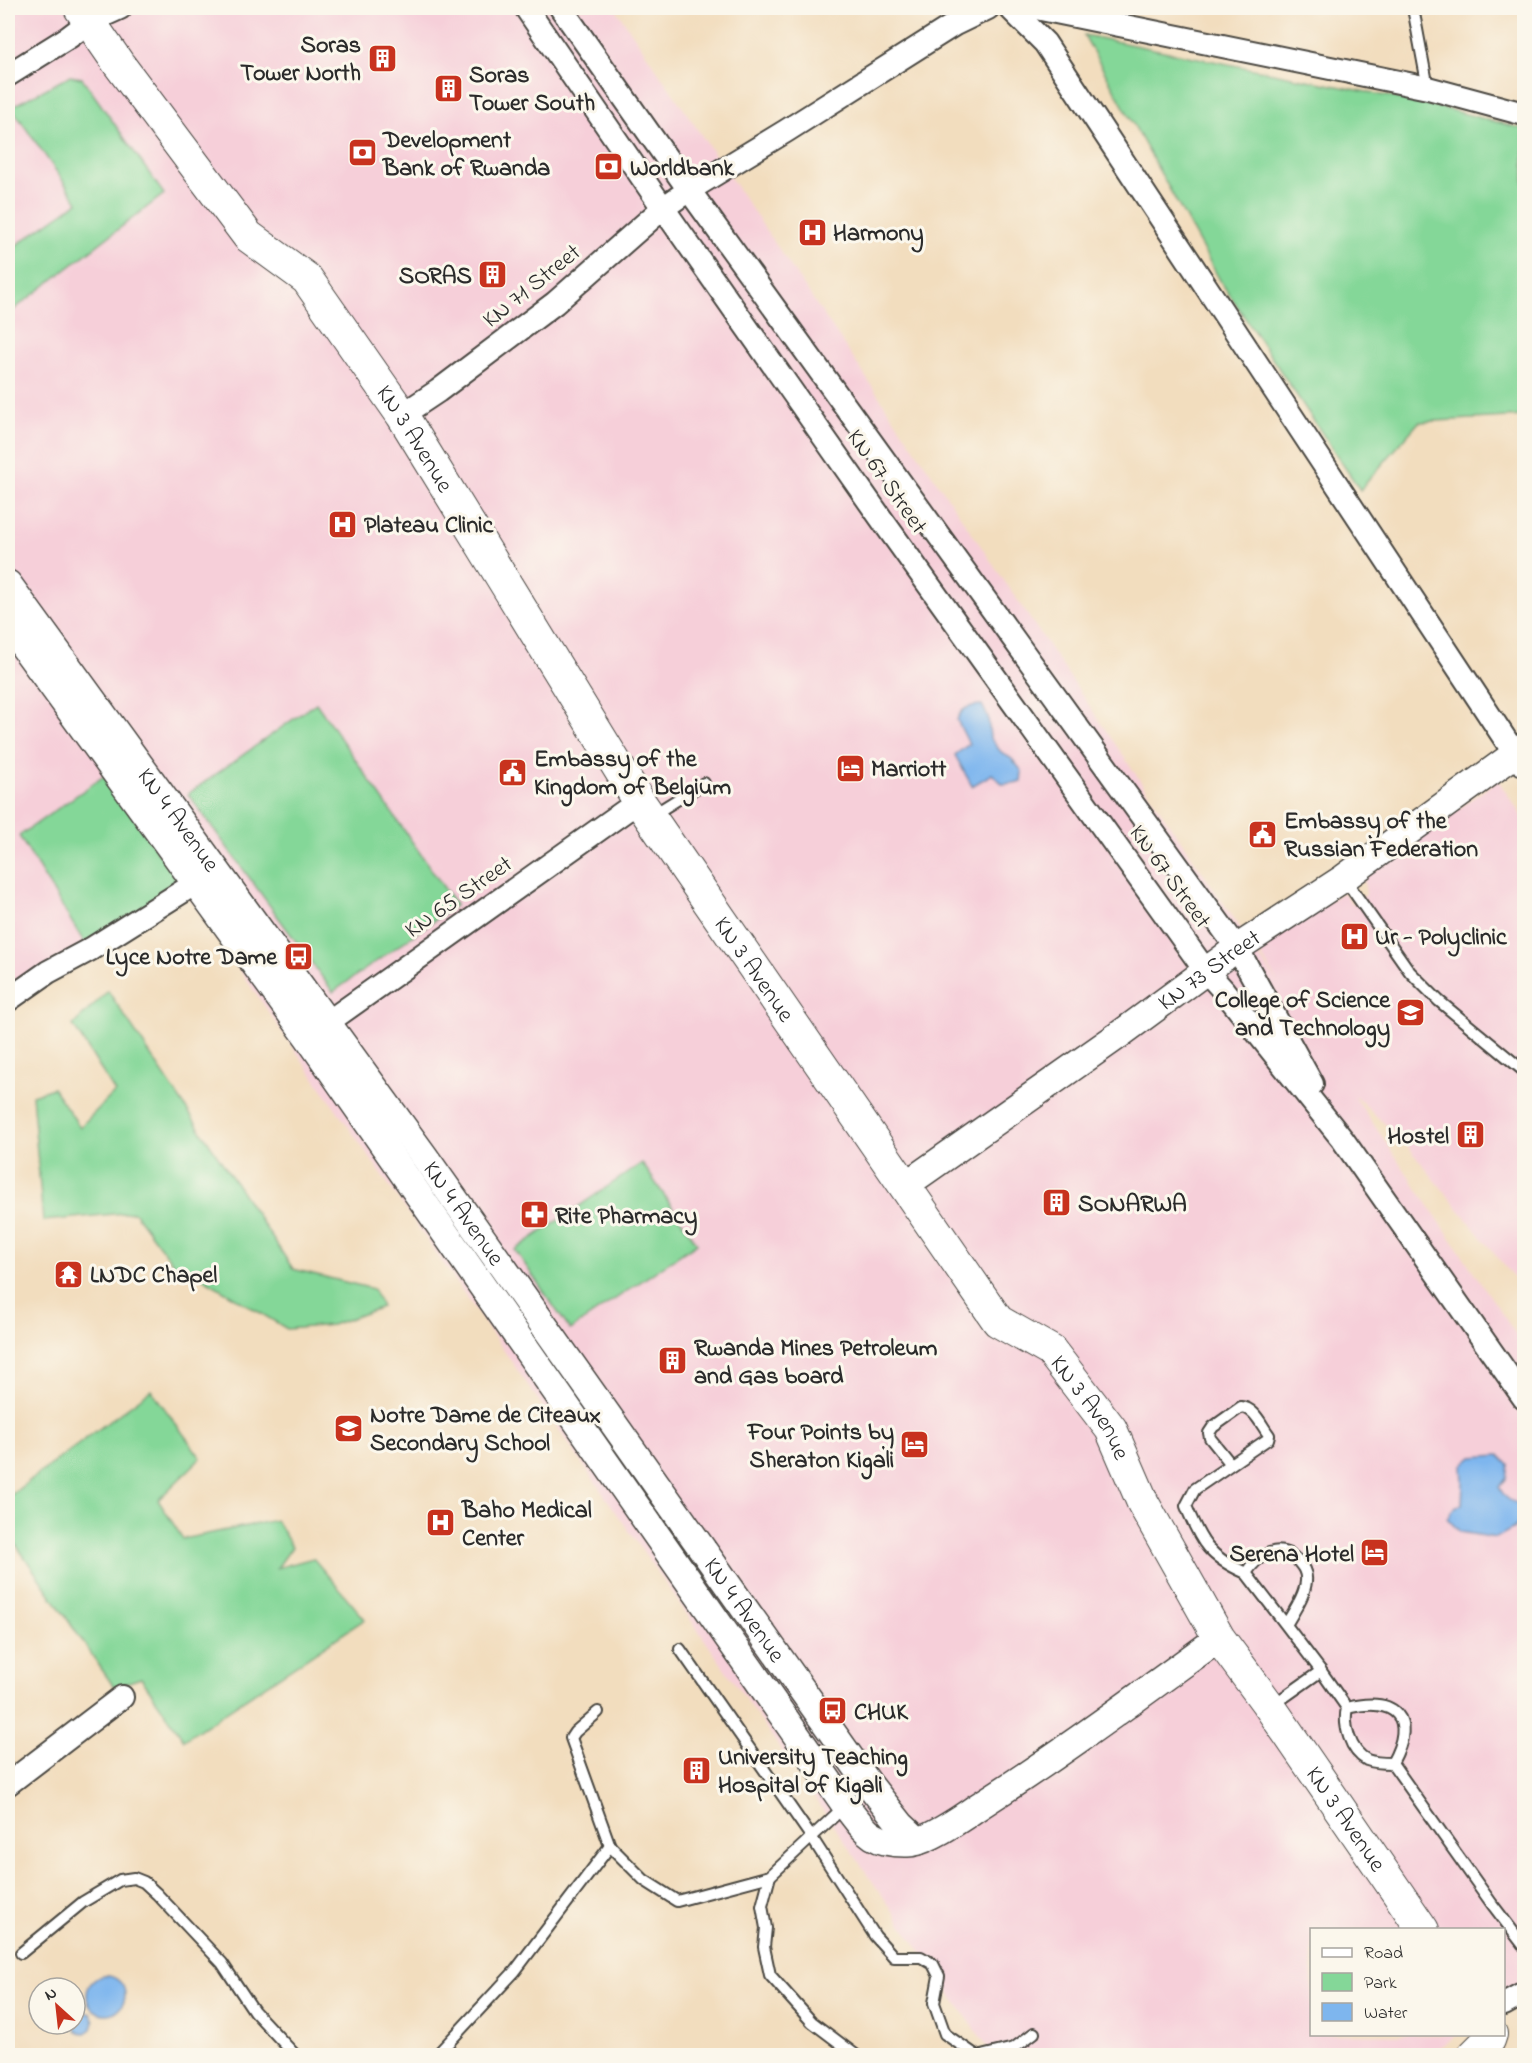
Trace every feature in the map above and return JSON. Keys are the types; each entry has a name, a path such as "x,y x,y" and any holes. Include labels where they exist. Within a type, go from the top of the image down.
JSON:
{"main road":[{"name":"KN 3 Avenue","path":"85,15 248,236 307,279 402,415 645,808 998,1321 1051,1351 1111,1429 1143,1503 1219,1638 1270,1707 1422,1928"},
{"path":"1473,2055 1490,2036"}],"street":[{"path":"8,75 69,37 85,15 120,8"},
{"name":"KN 67 Street","path":"526,8 880,517 1205,970 1343,1140"},
{"name":"KN 67 Street","path":"561,8 1237,948 1343,1140"},
{"name":"KN 71 Street","path":"402,415 438,391 555,303 663,208 689,189 786,131 955,24 988,8"},
{"path":"1010,8 1044,43 1521,753"},
{"path":"1036,8 1428,88 1524,114"},
{"name":"KN 4 Avenue","path":"8,584 413,1163 868,1783 918,1841"},
{"name":"KN 4 Avenue","path":"8,625 196,883 318,1030"},
{"name":"KN 73 Street","path":"904,1186 1123,1032 1205,970 1344,878 1521,753"},
{"name":"KN 65 Street","path":"318,1030 645,808"},
{"path":"8,1000 48,972 91,949 196,883"},
{"path":"1343,1140 1524,1398"},
{"name":"KN 4 Avenue","path":"413,1163 846,1806 869,1835 887,1841 910,1843 956,1822 1091,1731 1219,1638"},
{"path":"8,1784 122,1697"},
{"path":"1505,2003 1524,1994"}],"lane":[{"path":"1413,8 1428,88"},
{"path":"645,808 704,783"},
{"path":"1344,878 1410,972 1438,1001 1524,1071"},
{"path":"1230,1463 1210,1438 1209,1432 1241,1407 1246,1407 1251,1410 1269,1435 1268,1438 1195,1489 1186,1506 1198,1535 1211,1552 1226,1564 1246,1573 1321,1671 1347,1708 1344,1721 1355,1748 1366,1759 1380,1763 1392,1763"},
{"path":"1246,1573 1254,1562 1273,1551 1291,1554 1305,1569 1306,1581 1303,1592 1286,1625"},
{"path":"680,1648 812,1838 875,1936 894,1957 921,1957 933,1964 939,1976 934,2003 945,2034 979,2055 1014,2048 1034,2033"},
{"path":"1270,1707 1321,1671"},
{"path":"1347,1708 1364,1704 1382,1704 1392,1708 1400,1718 1404,1735 1392,1763"},
{"path":"598,1712 571,1738 610,1846 644,1880 677,1901 770,1876 846,1806"},
{"path":"1392,1763 1524,1946"},
{"path":"436,2055 515,1971 610,1846"},
{"path":"770,1876 762,1906 766,1928 764,1947 770,1975 812,2022 857,2055"},
{"path":"21,1953 83,1902 120,1880 134,1878 144,1882 157,1894 215,1954 254,2011 296,2055"}],"shaded area":[{"path":"8,8 615,8 1279,985 1257,948 1343,892 1352,904 1366,895 1364,878 1498,780 1524,819 1524,1290 1405,1143 1353,1094 1524,1346 1524,1984 1505,1999 1505,1928 1310,1928 1310,2036 1456,2036 1428,2056 993,2055 168,867 8,1014"}],"green space":[{"path":"1084,35 1431,105 1524,129 1524,416 1419,422 1360,490 1221,282"},
{"path":"70,76 82,78 164,194 8,314 8,251 78,202 11,107"},
{"path":"316,703 456,905 333,992 188,794"},
{"path":"104,776 182,886 87,947 19,836"},
{"path":"108,991 293,1269 373,1289 382,1307 332,1325 287,1329 199,1276 178,1270 134,1212 43,1221 32,1095 53,1088 80,1127 115,1092 73,1025"},
{"path":"642,1163 697,1243 570,1330 515,1250"},
{"path":"151,1390 201,1458 158,1500 183,1539 276,1520 292,1547 277,1568 313,1558 365,1619 184,1740 141,1678 114,1687 8,1533 8,1497"}],"water":[{"path":"982,705 988,717 990,738 1001,752 1012,759 1022,771 1021,782 1003,784 992,774 972,786 955,755 969,744 957,720 961,712 966,708"},
{"path":"1499,1455 1509,1465 1507,1478 1499,1487 1508,1499 1523,1504 1524,1517 1514,1528 1496,1538 1460,1532 1447,1518 1452,1510 1462,1504 1462,1466 1472,1457"},
{"path":"106,1976 113,1978 123,1988 125,1995 123,2002 113,2012 106,2014 99,2012 89,2002 87,1995 89,1988 99,1978"},
{"path":"87,2013 91,2014 94,2021 92,2029 87,2032"}],"place":[{"name":"Soras Tower North","path":"382,58"},
{"name":"Soras Tower South","path":"448,88"},
{"name":"Development Bank of Rwanda","path":"362,153"},
{"name":"Worldbank","path":"609,167"},
{"name":"Harmony","path":"812,232"},
{"name":"SORAS","path":"493,275"},
{"name":"Plateau Clinic","path":"343,524"},
{"name":"Marriott","path":"850,768"},
{"name":"Embassy of the Kingdom of Belgium","path":"513,772"},
{"name":"Embassy of the Russian Federation","path":"1263,834"},
{"name":"Ur - Polyclinic","path":"1354,936"},
{"name":"Lyce Notre Dame","path":"298,956"},
{"name":"College of Science and Technology","path":"1411,1013"},
{"name":"Hostel","path":"1470,1135"},
{"name":"SONARWA","path":"1057,1203"},
{"name":"Rite Pharmacy","path":"534,1215"},
{"name":"LNDC Chapel","path":"69,1274"},
{"name":"Rwanda Mines Petroleum and Gas board","path":"673,1361"},
{"name":"Notre Dame de Citeaux Secondary School","path":"349,1428"},
{"name":"Four Points by Sheraton Kigali","path":"915,1445"},
{"name":"Baho Medical Center","path":"441,1523"},
{"name":"Serena Hotel","path":"1375,1553"},
{"name":"CHUK","path":"833,1711"},
{"name":"University Teaching Hospital of Kigali","path":"697,1770"}]}
